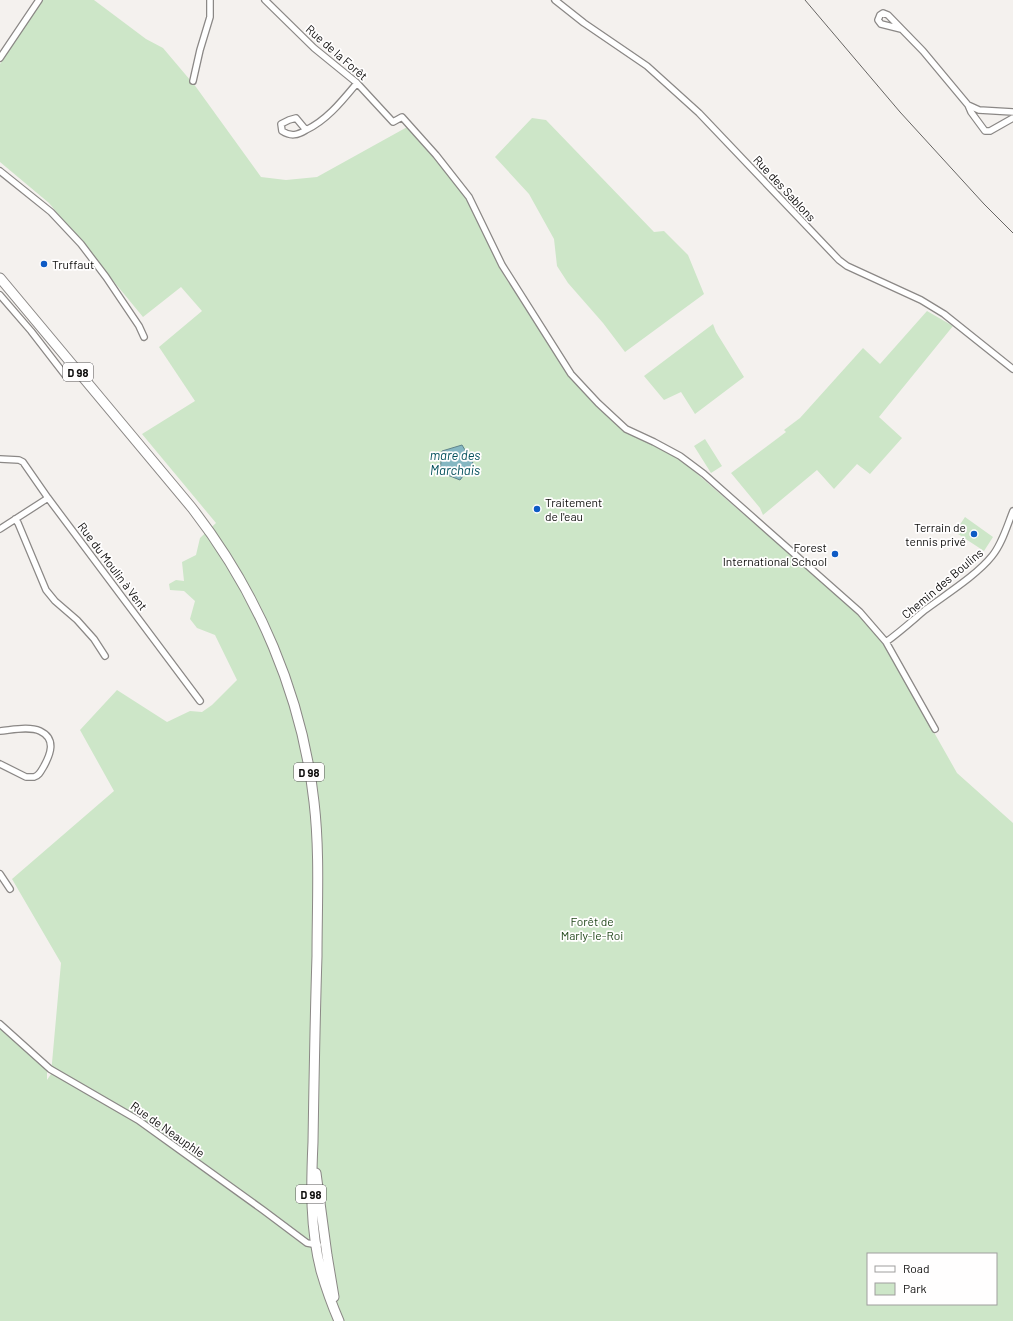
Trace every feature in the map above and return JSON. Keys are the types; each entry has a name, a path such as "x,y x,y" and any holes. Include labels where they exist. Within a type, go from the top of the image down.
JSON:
{"main road":[{"name":"D 98","path":"0,278 205,526 228,559 250,597 263,622 282,669 297,717 311,778 316,825 318,883 311,1192 312,1215 316,1245 325,1284 339,1321"},
{"name":"D 98","path":"313,1142 325,1245 339,1321"}],"street":[{"path":"0,58 39,0"},
{"path":"193,81 210,17 210,0"},
{"name":"Rue de la Forêt","path":"265,0 314,48 357,83 393,122 402,117 436,155 469,197 502,265 571,374 598,403 626,429 680,456 704,474 860,612 886,642"},
{"name":"Rue des Sablons","path":"555,0 584,23 647,66 699,113 839,260 847,266 921,300 944,314 1013,369"},
{"path":"901,29 923,51 968,105 971,112 985,131 990,131 1013,118"},
{"path":"306,130 315,126 334,110 357,83"},
{"path":"968,105 979,110 1013,112"},
{"path":"0,170 51,212 81,244 106,277 139,326 144,337"},
{"path":"0,295 30,330 65,375"},
{"name":"Rue du Moulin à Vent","path":"0,459 18,460 23,462 48,498 200,701"},
{"path":"0,529 48,498"},
{"name":"Chemin des Boulins","path":"886,642 902,631 923,612 980,568 993,556 1003,537 1013,511"},
{"path":"15,519 46,590 55,602 81,625 105,656"},
{"path":"886,642 935,729"},
{"path":"0,731 31,729 42,732 49,739 51,752 40,773 34,778 26,777 0,764"},
{"path":"0,874 10,890"},
{"name":"Rue de Neauphle","path":"0,1024 50,1069 138,1120 307,1243 325,1245"}],"green space":[{"name":"Forêt de Marly-le-Roi","path":"42,0 94,0 146,39 163,48 196,87 261,177 286,180 317,177 409,126 470,202 500,269 569,377 620,427 679,458 858,614 884,644 957,773 1013,823 1013,1321 0,1321 0,1026 47,1067 47,1080 51,1074 61,963 12,879 114,791 80,730 117,690 167,722 190,711 202,712 212,705 237,680 215,635 197,628 190,619 195,601 184,591 170,590 169,584 176,580 184,581 182,562 196,555 200,538 216,523 142,434 195,401 159,347 202,311 181,287 143,317 49,203 0,162 0,64"},
{"path":"532,118 546,120 654,232 664,231 688,255 704,294 625,352 603,323 568,283 557,266 554,239 529,194 495,157"},
{"path":"927,311 953,326 879,417 902,438 870,474 857,464 834,489 817,470 763,515 760,508 731,473 786,432 784,430 800,418 863,348 880,364"},
{"path":"713,324 716,332 744,377 695,414 681,392 664,400 644,376"},
{"path":"705,439 722,466 711,473 694,446"},
{"name":"Terrain de tennis privé","path":"965,517 993,537 984,551 955,532"}],"water":[{"name":"mare des Marchais","path":"462,445 473,463 460,480 440,472 442,451"}],"tram line":[{"path":"805,0 900,112 984,204 1013,233"}],"place":[{"name":"Truffaut","path":"44,264"},
{"name":"Traitement de l'eau","path":"537,509"},
{"name":"Terrain de tennis privé","path":"974,534"},
{"name":"Forest International School","path":"835,554"}]}
